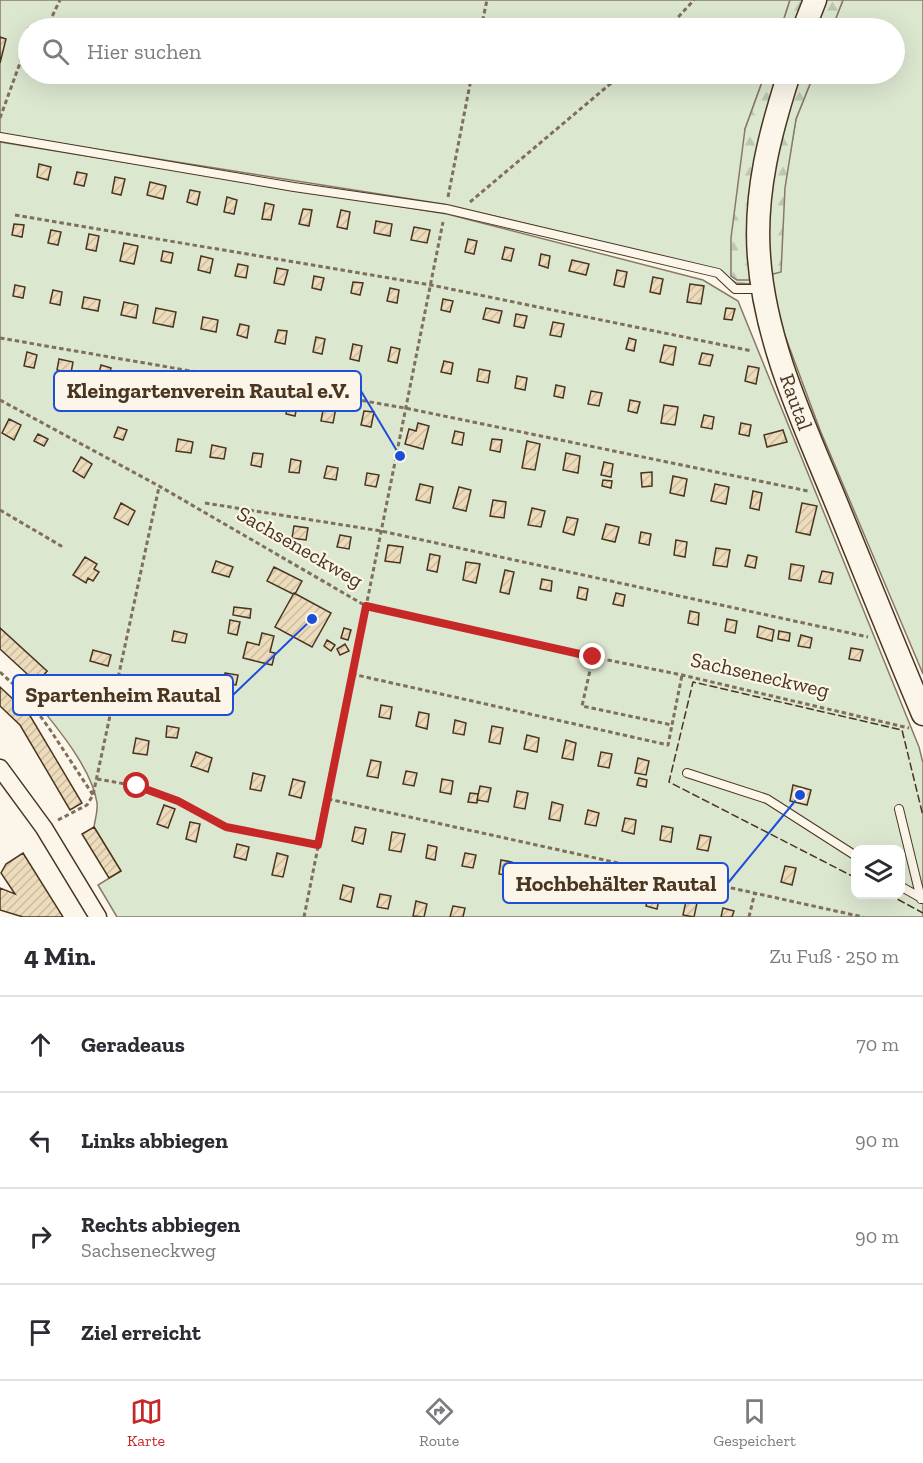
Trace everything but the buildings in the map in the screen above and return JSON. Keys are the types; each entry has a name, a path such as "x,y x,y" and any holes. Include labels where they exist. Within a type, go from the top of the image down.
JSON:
{"street":[{"path":"808,18 815,0"},
{"name":"Rautal","path":"786,84 770,134 760,188 759,254 762,289 776,347 797,409 921,722"},
{"path":"0,768 44,828 95,916"}],"lane":[{"path":"0,137 294,187 446,209 718,273 735,289 762,289"},
{"path":"687,773 767,799 851,853"},
{"path":"899,808 922,899"},
{"path":"905,889 922,899"}],"path":[{"path":"51,18 60,0"},
{"path":"483,18 487,0"},
{"path":"677,18 694,0"},
{"path":"0,118 18,69"},
{"path":"304,917 470,84"},
{"path":"459,212 610,84"},
{"path":"15,215 431,285 752,351"},
{"path":"0,338 405,408 808,491"},
{"name":"Sachseneckweg","path":"0,400 159,486 366,606 593,657 921,722"},
{"path":"44,828 87,805 93,795 159,486"},
{"path":"205,503 381,531 868,637"},
{"path":"0,510 63,547"},
{"path":"593,657 582,705 672,724"},
{"path":"0,672 24,694 50,728 93,795"},
{"path":"352,674 668,745 682,675"},
{"path":"97,779 137,786 178,801 226,827 318,845"},
{"path":"328,799 863,917"},
{"path":"749,917 755,892"}],"green space":[{"path":"0,0 790,0 784,18 18,18 18,84 761,84 745,129 752,284 736,283 718,270 449,205 0,134"},
{"path":"790,0 807,0 800,18 784,18"},
{"path":"824,0 843,0 836,18 816,18"},
{"path":"843,0 923,0 923,674 820,430 784,333 769,275 796,119 810,84 905,84 905,18 836,18"},
{"path":"761,84 780,84 752,280 737,280 731,276 731,238 745,129"},
{"path":"793,84 810,84 796,119 785,188 781,272 769,275 767,189"},
{"path":"0,142 447,214 703,280 738,301 919,747 923,763 923,917 117,917 98,885 121,871 94,827 97,806 94,789 69,744 28,692 47,671 0,628"}],"fence":[{"path":"851,875 669,782 693,682 902,730 923,816"},
{"path":"897,899 923,913"}],"place":[{"name":"Kleingartenverein Rautal e.V.","path":"400,456"},
{"name":"Spartenheim Rautal","path":"312,619"},
{"name":"Hochbehälter Rautal","path":"800,795"}],"route":[{"path":"137,786 178,801 226,827 318,845 366,606 593,657"}]}
